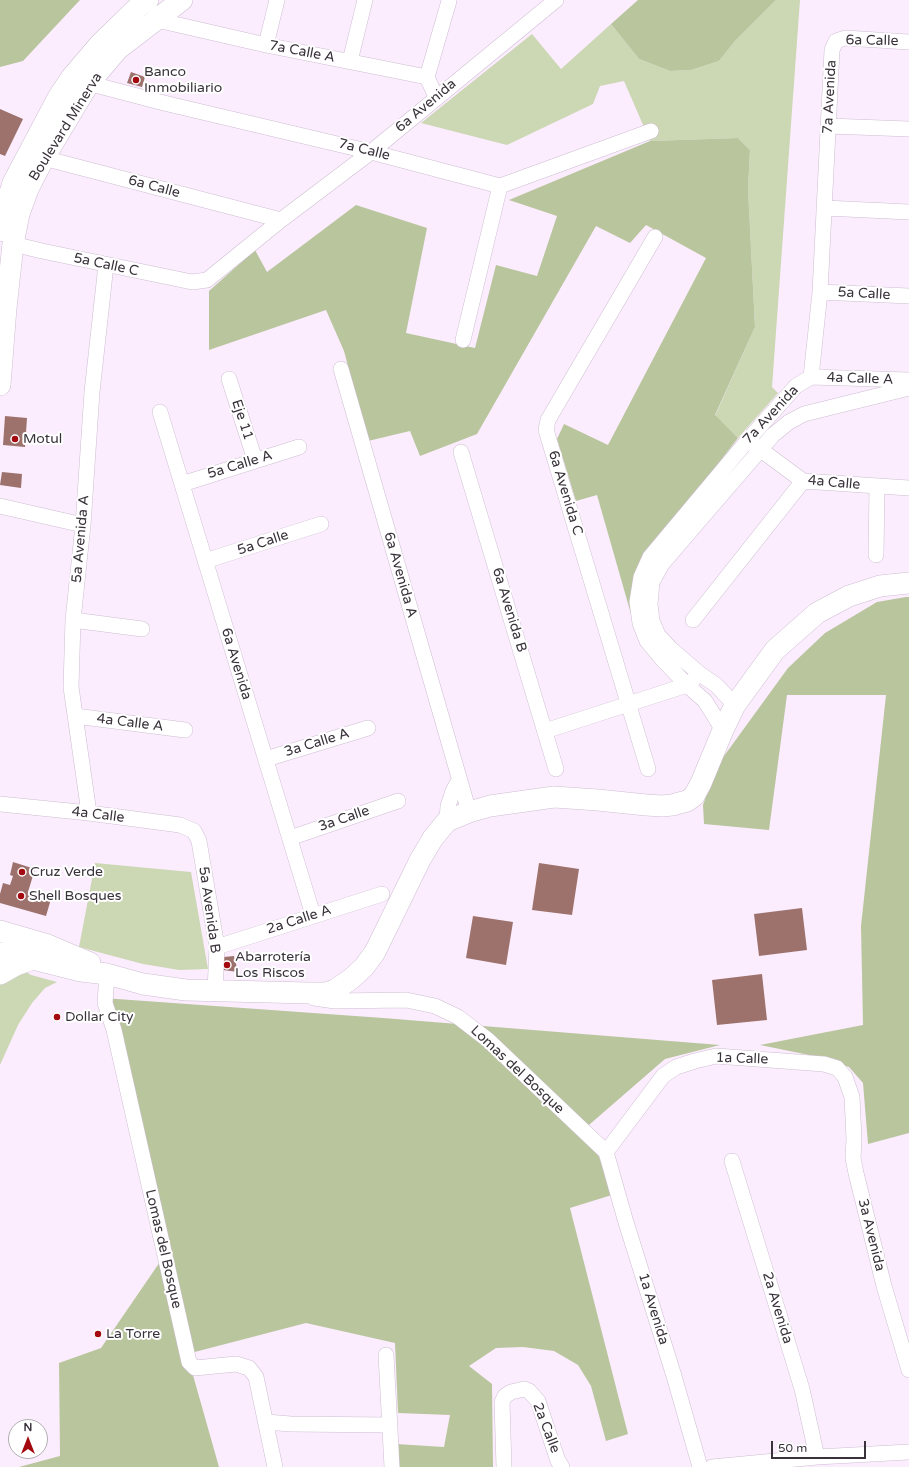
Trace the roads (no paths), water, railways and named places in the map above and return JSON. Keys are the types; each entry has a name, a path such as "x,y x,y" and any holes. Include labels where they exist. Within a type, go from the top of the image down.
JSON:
{"street":[{"name":"Boulevard Minerva","path":"80,81 100,44 138,7 148,0"},
{"name":"Boulevard Minerva","path":"6,238 20,214 28,189 35,156 59,96 182,0"},
{"path":"266,45 277,0"},
{"path":"350,61 365,0"},
{"path":"436,97 427,77 449,0"},
{"name":"6a Avenida","path":"199,282 207,280 281,220 371,152 436,97 556,0"},
{"name":"7a Calle A","path":"157,20 266,45 427,77"},
{"name":"6a Calle","path":"836,41 844,38 909,42"},
{"name":"7a Avenida","path":"736,705 716,685 700,674 671,649 658,634 652,621 650,604 652,582 692,518 748,440 796,386 811,377 820,292 832,50 836,41"},
{"name":"7a Calle","path":"80,81 164,103 371,152 500,186"},
{"path":"829,126 909,129"},
{"path":"463,340 500,186 651,131"},
{"name":"Boulevard Minerva","path":"0,385 6,308 6,238 2,210 13,183 35,156"},
{"name":"6a Calle","path":"35,156 281,220"},
{"path":"825,208 909,212"},
{"name":"6a Avenida C","path":"648,769 546,430 548,420 655,237"},
{"name":"5a Calle C","path":"6,238 106,265 192,282 199,282"},
{"name":"5a Avenida A","path":"89,813 71,687 73,620 83,525 92,392 106,265"},
{"name":"5a Calle","path":"820,292 909,296"},
{"name":"6a Avenida A","path":"341,369 469,812"},
{"name":"4a Calle A","path":"811,377 909,380"},
{"name":"Eje 11","path":"229,379 255,460"},
{"name":"7a Avenida","path":"723,730 705,701 687,685 647,641 640,623 637,602 641,577 650,557 692,518 773,435 789,422 804,414 909,388"},
{"name":"6a Avenida","path":"160,412 314,915"},
{"name":"4a Calle","path":"748,440 803,481 909,488"},
{"name":"5a Calle A","path":"182,484 299,447"},
{"name":"6a Avenida B","path":"461,452 556,769"},
{"path":"693,620 803,481"},
{"path":"876,556 877,487"},
{"path":"0,506 83,525"},
{"name":"5a Calle","path":"205,561 321,524"},
{"path":"0,953 33,959 81,971 108,974 143,984 165,988 186,990 309,993 335,990 351,979 364,967 375,952 433,838 447,821 469,812 498,805 554,798 598,800 662,806 687,801 694,796 701,783 723,730 736,705 775,650 817,613 849,596 880,586 909,583"},
{"path":"73,620 142,629"},
{"path":"545,731 687,685 700,674"},
{"name":"4a Calle A","path":"75,716 185,730"},
{"name":"3a Calle A","path":"266,759 368,728"},
{"path":"447,821 448,806 453,791 459,780"},
{"name":"3a Calle","path":"290,838 398,801"},
{"name":"4a Calle","path":"0,804 89,813 180,825 194,832"},
{"name":"5a Avenida B","path":"194,832 199,841 217,947 215,991"},
{"name":"2a Calle A","path":"217,947 382,894"},
{"path":"0,931 45,944 87,961 108,974"},
{"path":"0,974 16,965 33,959"},
{"name":"Lomas del Bosque","path":"108,974 105,1003 114,1030 189,1362 196,1368 236,1364 248,1368 256,1377 275,1467"},
{"name":"Lomas del Bosque","path":"276,992 335,1001 406,1000 434,1006 458,1017 488,1040 606,1152"},
{"name":"1a Calle","path":"606,1152 663,1076 676,1067 716,1056 824,1064 836,1068 845,1077 852,1097"},
{"name":"3a Avenida","path":"852,1097 854,1139 853,1158 856,1173 884,1286 909,1370"},
{"name":"1a Avenida","path":"606,1152 700,1467"},
{"name":"2a Avenida","path":"732,1161 802,1389 817,1457"},
{"path":"386,1354 392,1467"},
{"name":"2a Calle","path":"504,1467 502,1402 505,1396 511,1392 524,1389 530,1391 538,1401 558,1461 562,1467"},
{"path":"266,1422 291,1424 390,1425"},
{"path":"712,1467 817,1457 909,1452"}],"place":[{"name":"Banco Inmobiliario","path":"136,80"},
{"name":"Motul","path":"15,439"},
{"name":"Cruz Verde","path":"22,872"},
{"name":"Shell Bosques","path":"21,896"},
{"name":"Abarrotería Los Riscos","path":"227,965"},
{"name":"Dollar City","path":"57,1017"},
{"name":"La Torre","path":"98,1334"}]}
